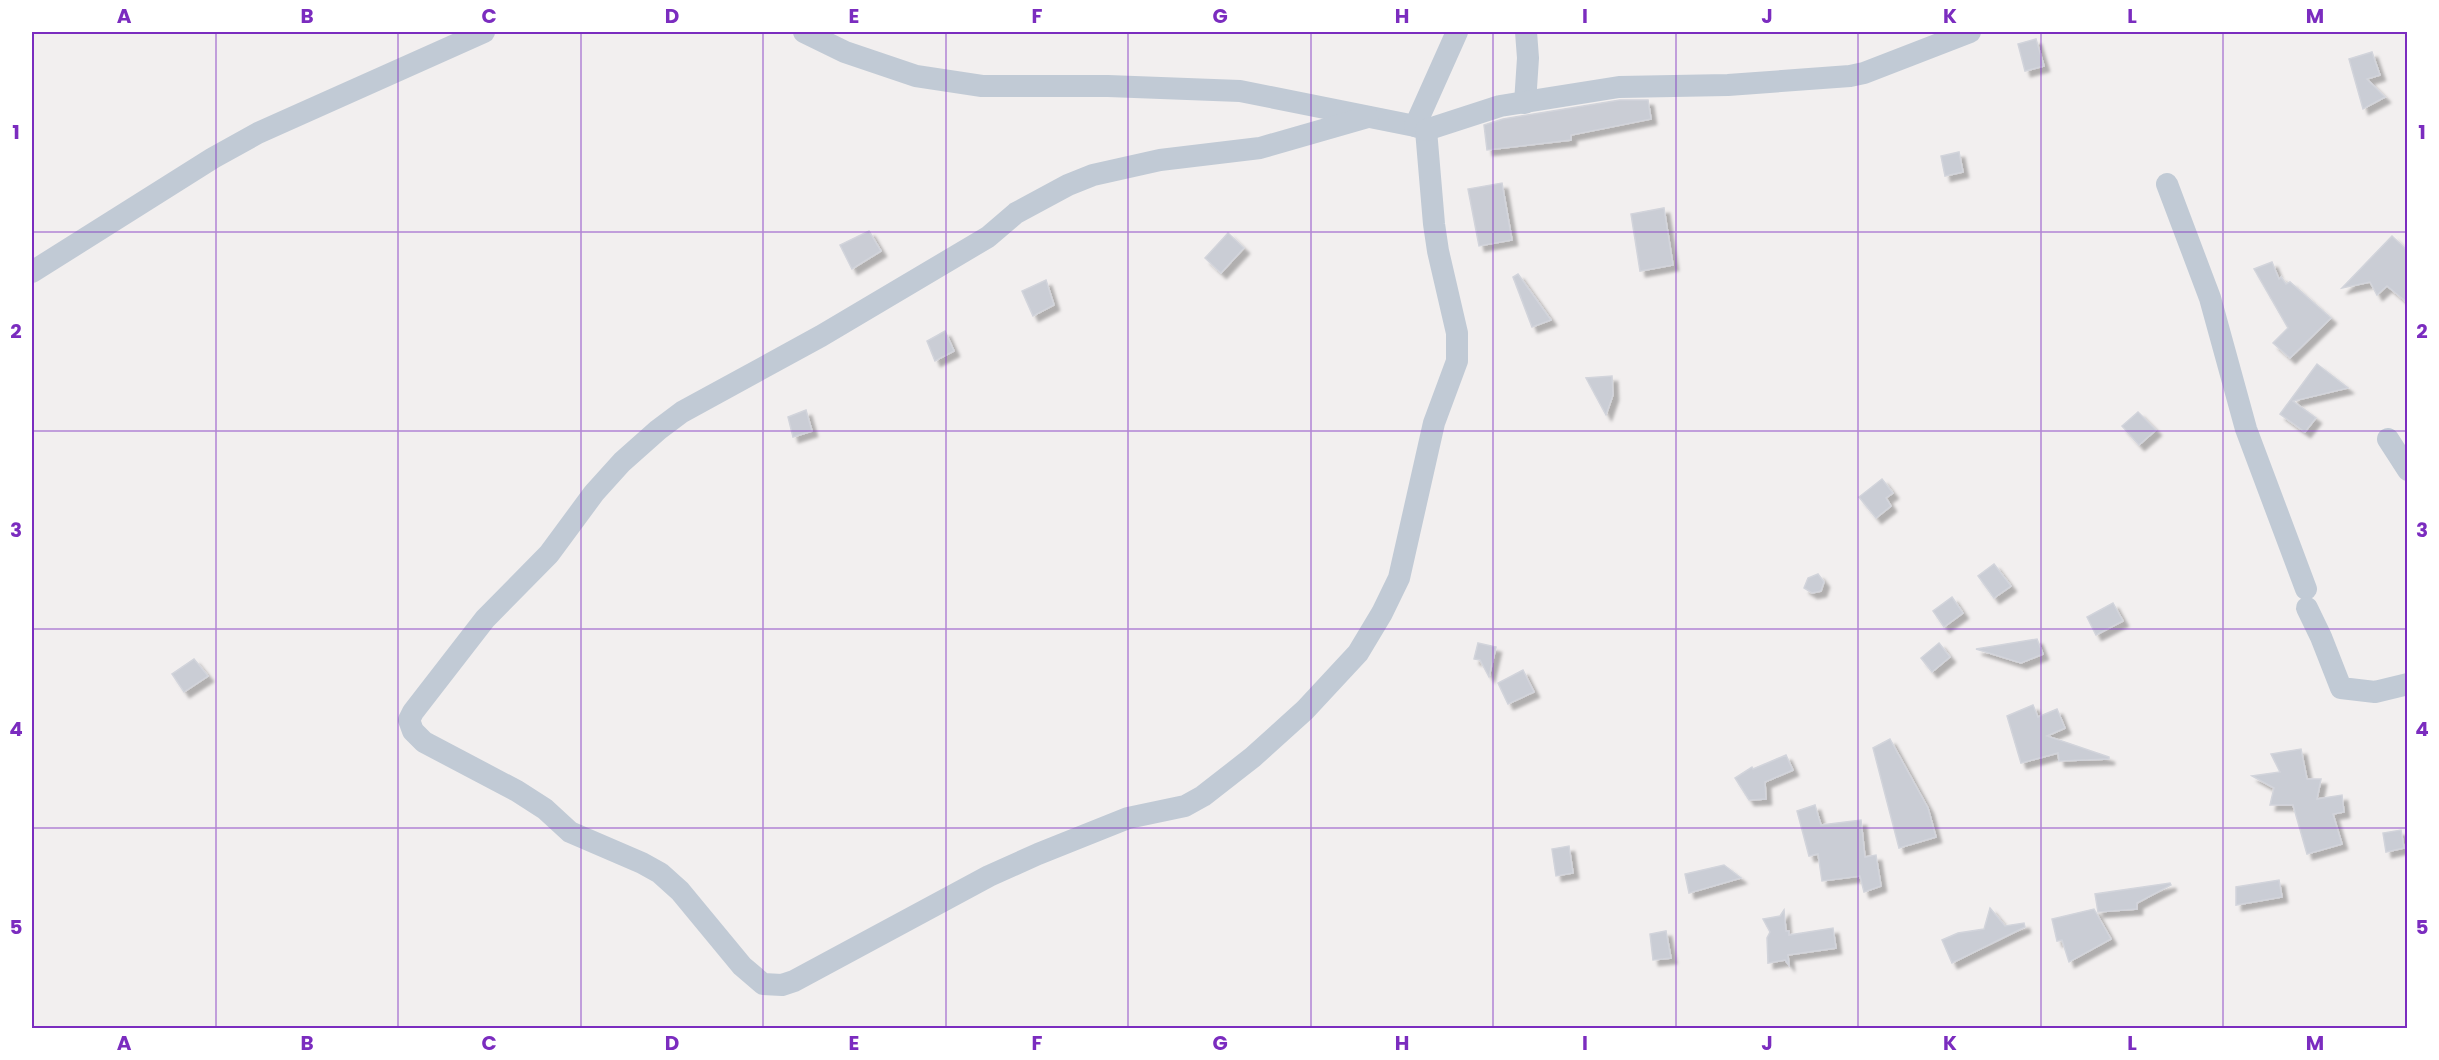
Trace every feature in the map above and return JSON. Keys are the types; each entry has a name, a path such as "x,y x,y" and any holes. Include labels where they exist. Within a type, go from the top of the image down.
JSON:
{"street":[{"path":"32,272 213,158 258,133 484,32"},
{"path":"804,32 845,52 916,76 971,84 1107,86 1240,92 1420,128 1471,114 1619,87 1728,85 1850,76 1864,73 1970,32"},
{"path":"1368,117 1260,148 1160,160 1093,175 1068,185 1016,213 988,237 821,336 682,412 622,462 594,493 534,571 485,619 413,712 409,720 413,731 423,742 517,791 545,809 570,832 660,873 680,891 742,966 763,984 773,986 794,981 989,876 1128,818 1185,806 1203,796 1305,710 1358,653 1382,614 1399,578 1434,423 1457,361 1457,333 1438,251 1420,128 1457,32"},
{"path":"1525,103 1528,58 1526,32"},
{"path":"2167,184 2211,298 2246,429 2306,598 2341,688 2375,692 2408,684"},
{"path":"2388,439 2408,470"}],"building":[{"path":"2036,39 2044,66 2025,71 2018,44"},
{"path":"2372,52 2380,75 2367,79 2385,97 2363,109 2349,59"},
{"path":"1620,100 1648,100 1651,119 1571,135 1571,140 1487,150 1484,125 1503,119"},
{"path":"1959,152 1963,172 1945,176 1941,156"},
{"path":"1502,183 1512,240 1479,246 1468,189"},
{"path":"1664,208 1673,265 1640,271 1631,214"},
{"path":"869,231 881,251 852,269 840,245"},
{"path":"1228,233 1244,248 1221,273 1205,258"},
{"path":"2392,236 2408,251 2408,303 2387,286 2377,295 2370,282 2342,288"},
{"path":"2272,262 2279,279 2281,277 2286,284 2290,282 2331,318 2290,358 2273,343 2288,328 2254,269"},
{"path":"1518,274 1551,320 1532,327 1513,277"},
{"path":"1046,280 1054,305 1033,316 1022,291"},
{"path":"945,331 954,351 935,361 927,341"},
{"path":"2317,364 2348,388 2293,401 2316,418 2305,432 2280,414"},
{"path":"1612,376 1613,395 1606,415 1586,378"},
{"path":"806,410 812,431 793,437 788,417"},
{"path":"2138,412 2156,430 2139,445 2122,426"},
{"path":"1882,479 1893,493 1886,498 1891,506 1876,518 1859,497"},
{"path":"1994,564 2011,586 1994,598 1978,576"},
{"path":"1818,574 1824,582 1821,591 1812,593 1804,588 1808,578"},
{"path":"1952,597 1963,613 1944,627 1933,611"},
{"path":"2113,603 2123,621 2096,635 2087,617"},
{"path":"2037,639 2043,654 2021,663 1976,649"},
{"path":"1478,643 1496,647 1489,677 1480,660 1474,659"},
{"path":"1939,643 1950,657 1932,672 1921,658"},
{"path":"194,659 208,676 184,692 172,674"},
{"path":"1523,670 1534,692 1508,704 1498,683"},
{"path":"2033,705 2038,717 2057,709 2065,728 2047,736 2109,757 2109,759 2059,761 2058,753 2021,763 2007,716"},
{"path":"1890,739 1928,808 1936,837 1899,848 1873,748"},
{"path":"2301,749 2307,779 2321,779 2317,799 2342,795 2344,812 2333,814 2342,844 2307,854 2293,805 2270,805 2274,788 2252,776 2280,772 2271,754"},
{"path":"1786,755 1793,770 1765,782 1766,799 1749,800 1735,778 1752,767 1753,769"},
{"path":"1815,805 1821,825 1861,820 1865,857 1876,855 1881,886 1864,892 1860,876 1822,881 1818,854 1809,856 1797,811"},
{"path":"2401,830 2404,848 2386,852 2383,833"},
{"path":"1569,846 1573,873 1556,876 1552,849"},
{"path":"1724,865 1741,878 1689,893 1685,874"},
{"path":"2279,880 2282,897 2236,905 2236,887"},
{"path":"2170,883 2171,885 2137,903 2137,909 2098,912 2095,894"},
{"path":"1990,908 2005,926 2024,923 2025,927 1952,963 1942,940 1958,933 1984,929"},
{"path":"2094,909 2111,939 2069,962 2062,940 2057,941 2052,919"},
{"path":"1784,910 1786,931 1789,931 1789,935 1833,928 1836,948 1788,955 1789,965 1785,960 1768,963 1767,938 1770,932 1763,919 1780,916"},
{"path":"1666,931 1671,958 1653,960 1650,934"}]}
